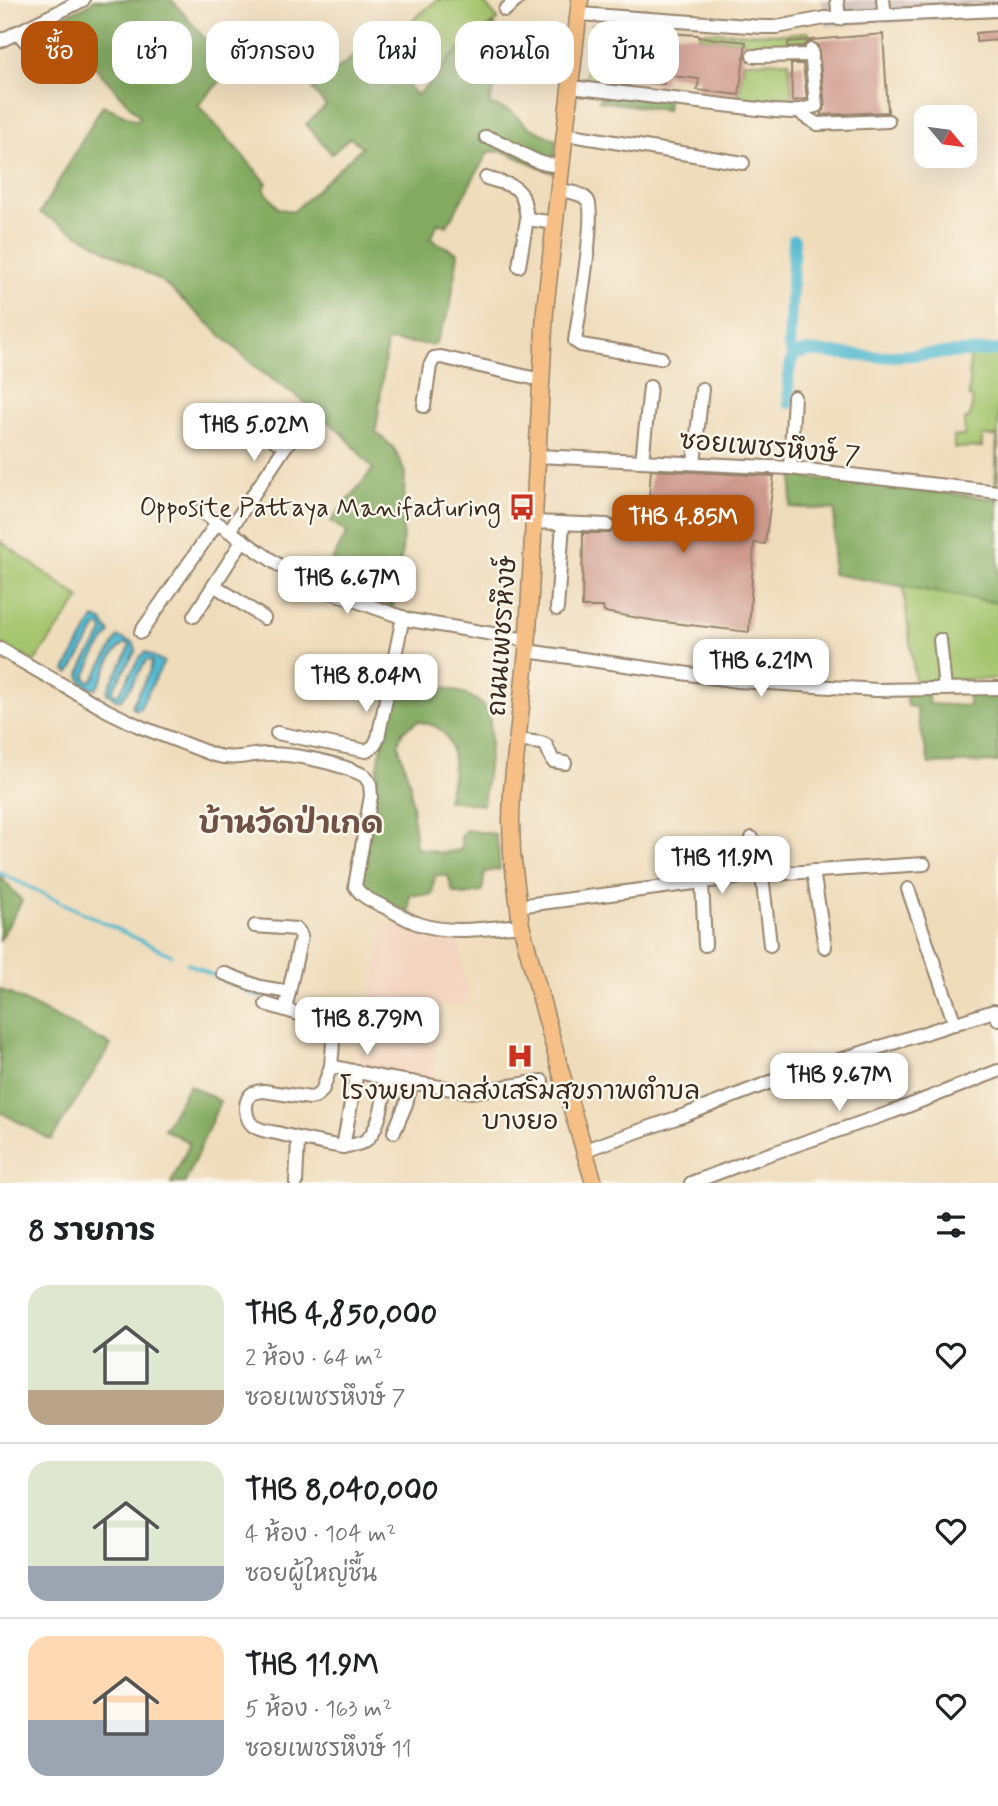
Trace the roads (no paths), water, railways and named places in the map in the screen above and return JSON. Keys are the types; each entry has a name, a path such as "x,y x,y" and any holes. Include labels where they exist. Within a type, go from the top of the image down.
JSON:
{"main road":[{"name":"ถนนเพชรหึงษ์","path":"579,7 545,310 527,645 511,820 518,906 551,1079 585,1150 594,1183"}],"street":[{"path":"0,41 83,0"},
{"path":"505,10 517,0"},
{"path":"837,0 839,19"},
{"path":"883,0 885,15"},
{"path":"579,7 763,27 825,18 998,10"},
{"path":"17,33 21,37"},
{"path":"571,87 775,111 816,106 811,53 753,56"},
{"path":"799,110 817,124 888,121"},
{"path":"565,134 743,163"},
{"path":"486,137 503,142 542,164 562,164"},
{"path":"486,178 514,186 520,192 525,205 527,219 519,266"},
{"path":"559,190 582,195 591,207 575,341 581,345 662,358"},
{"path":"527,219 555,223"},
{"path":"424,406 430,366 434,358 441,357 541,380"},
{"path":"642,461 650,387"},
{"path":"694,463 702,389"},
{"path":"790,468 794,397"},
{"path":"235,414 285,447"},
{"path":"229,531 285,447 310,417"},
{"name":"ซอยเพชรหึงษ์ 7","path":"537,456 790,468 998,492"},
{"path":"200,511 299,579 403,618 527,645 738,681 877,690 998,688"},
{"path":"534,522 607,525"},
{"path":"141,632 217,523"},
{"path":"557,609 563,523"},
{"path":"194,616 243,540"},
{"path":"214,585 264,618"},
{"path":"277,733 366,751 374,746 378,738 403,618"},
{"path":"940,640 945,689"},
{"path":"0,649 108,711 141,727 214,755 223,758 287,755 313,759 365,776 370,784 371,796 355,886 362,895 419,924 431,927 456,930 521,925"},
{"path":"517,740 546,745 553,761 565,763"},
{"path":"752,838 770,946"},
{"path":"518,906 759,875 924,864"},
{"path":"813,871 825,947"},
{"path":"702,882 705,945"},
{"path":"908,889 955,1024"},
{"path":"255,926 296,929 301,937 285,1010"},
{"path":"223,973 260,987 289,992"},
{"path":"266,1004 325,1022 334,1036 331,1066 322,1091 315,1097 264,1091 252,1094 246,1110 247,1118 254,1127 343,1147 363,1142 370,1136 378,1121 388,1078"},
{"path":"585,1150 773,1081 995,1011 998,1019"},
{"path":"331,1066 471,1092 551,1079"},
{"path":"343,1147 357,1072"},
{"path":"691,1183 998,1072"},
{"path":"394,1132 412,1082"},
{"path":"296,1183 298,1139"}],"water":[{"path":"94,618 102,621 110,633 93,658 85,677 89,682 118,637 134,643 136,650 112,691 115,695 120,692 145,652 164,662 140,708 136,710 132,706 152,661 147,660 120,700 107,693 130,645 126,643 116,652 96,689 82,682 80,677 83,664 103,631 101,626 97,627 71,671 68,673 65,670"}],"waterway":[{"path":"793,355 789,345 794,240"},
{"path":"789,403 788,376 793,355 808,351 878,357 998,350"},
{"path":"0,873 171,955"},
{"path":"187,963 261,998"}],"place":[{"name":"Opposite Pattaya Manifacturing","path":"522,507"},
{"name":"โรงพยาบาลส่งเสริมสุขภาพตำบล บางยอ","path":"520,1056"}],"district":[{"name":"บ้านวัดป่าเกด","path":"291,823"}]}
